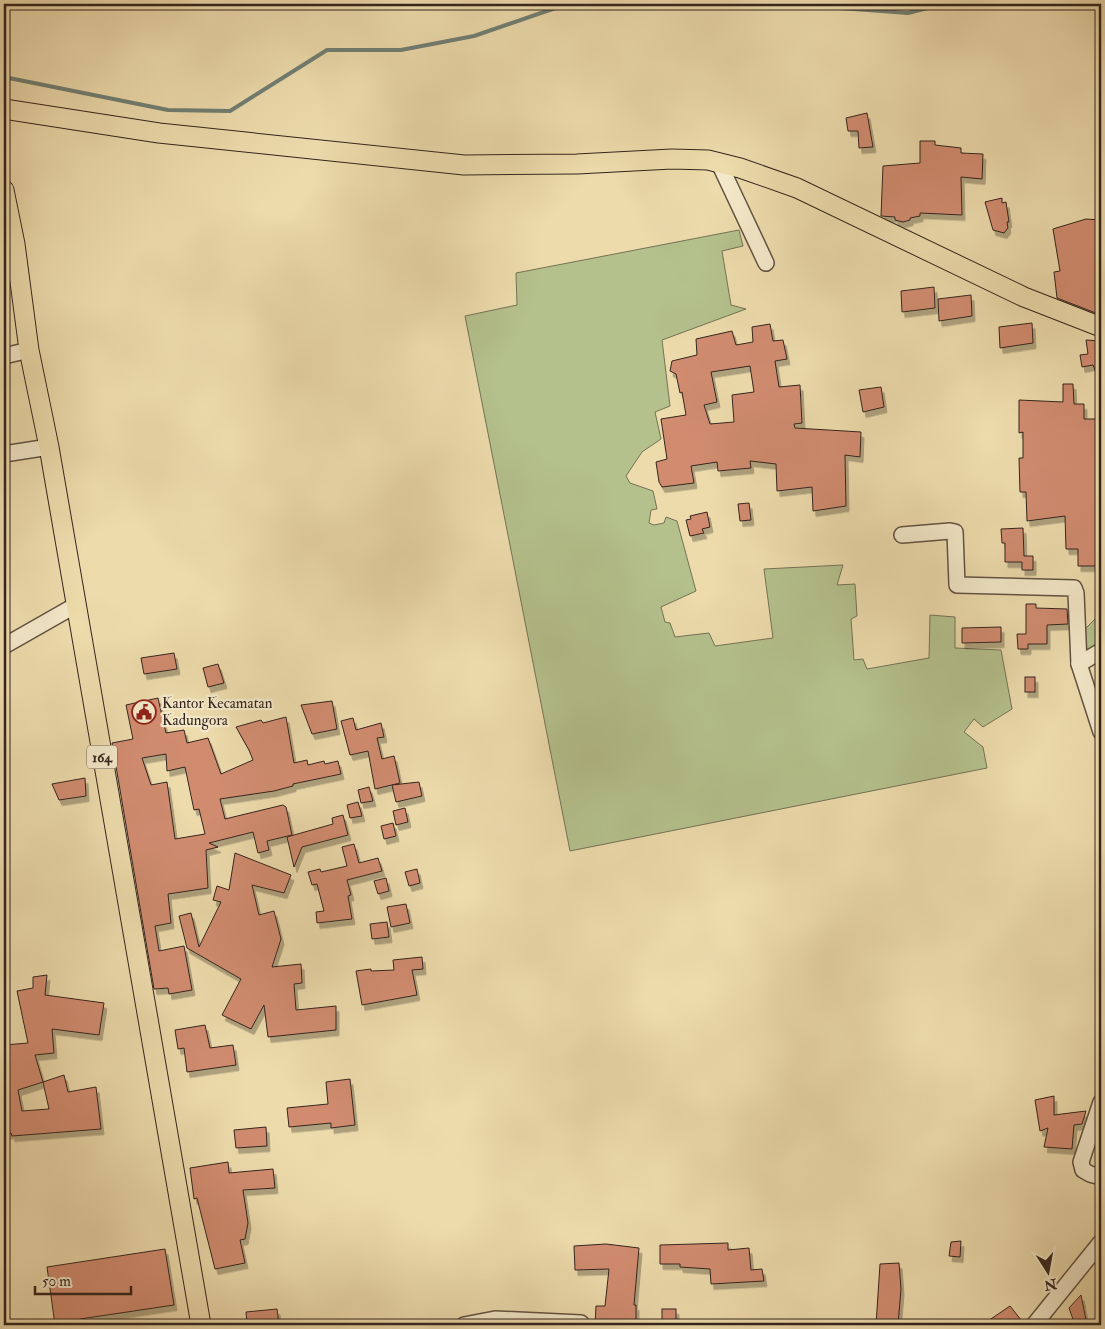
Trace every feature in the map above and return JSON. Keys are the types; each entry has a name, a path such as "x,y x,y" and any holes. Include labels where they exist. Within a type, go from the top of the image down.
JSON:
{"main road":[{"path":"4,109 159,133 464,165 578,164 672,159 719,163 740,168 797,188 1024,297 1101,327"},
{"name":"164","path":"4,190 9,245 49,448 201,1325"}],"street":[{"path":"719,163 766,263"},
{"path":"4,356 29,350"},
{"path":"4,454 49,448"},
{"path":"902,535 955,532 957,585 1074,588 1076,593 1079,664 1098,714 1101,732"},
{"path":"4,646 76,605"},
{"path":"1079,664 1101,651"},
{"path":"1101,1102 1081,1162 1083,1170 1101,1177"},
{"path":"1034,1325 1101,1242"},
{"path":"464,1325 495,1319 581,1323"}],"green space":[{"path":"739,230 743,246 722,251 731,305 746,309 662,340 670,406 655,412 661,439 642,452 626,476 630,483 653,491 657,509 651,510 649,523 654,525 664,523 666,517 677,521 696,591 661,607 665,622 670,623 675,637 709,633 715,646 773,638 764,569 843,565 837,585 855,584 857,616 851,619 854,660 863,659 867,669 929,658 930,615 955,617 955,648 1001,650 1012,709 983,727 974,719 964,732 983,747 987,768 570,851 465,316 517,305 516,273"},
{"path":"1101,613 1101,648 1082,660 1078,636"}],"building":[{"path":"867,113 873,147 859,148 858,131 848,131 846,118"},
{"path":"920,141 935,141 935,145 961,148 961,153 983,154 982,179 961,177 962,215 920,213 920,216 903,222 895,220 895,217 881,216 883,166 920,163"},
{"path":"1002,198 1002,203 1006,202 1009,222 1007,222 1008,228 1004,233 993,230 985,202"},
{"path":"1086,219 1101,220 1101,315 1057,298 1054,272 1060,271 1053,229"},
{"path":"934,287 935,308 902,312 901,291"},
{"path":"971,295 972,316 939,321 938,299"},
{"path":"1032,323 1033,343 1000,348 999,327"},
{"path":"770,324 773,341 783,340 787,359 775,361 779,387 800,385 802,423 794,424 795,428 861,432 860,457 845,455 846,506 813,511 812,487 777,491 776,464 750,461 751,468 718,471 717,462 691,466 694,483 662,487 659,482 656,462 667,459 661,419 686,415 682,392 680,393 676,374 670,371 672,361 697,355 696,339 732,331 736,345 753,342 752,327","holes":["750,366 754,392 732,395 734,422 710,424 704,405 717,402 711,372"]},
{"path":"1086,340 1101,341 1101,385 1093,365 1082,367 1080,355 1088,354"},
{"path":"1063,384 1073,384 1074,404 1084,404 1084,419 1101,419 1101,566 1078,566 1078,549 1066,549 1065,516 1027,521 1026,492 1020,492 1019,458 1023,458 1023,432 1019,433 1019,400 1063,402"},
{"path":"881,387 884,407 863,412 859,390"},
{"path":"749,503 751,520 740,521 738,504"},
{"path":"707,512 710,527 702,529 704,533 690,536 686,520 691,519 690,516"},
{"path":"1023,528 1024,556 1033,556 1033,570 1022,570 1022,562 1005,562 1005,543 1002,543 1001,529"},
{"path":"1026,604 1036,604 1036,608 1067,609 1068,624 1047,625 1047,644 1028,644 1028,649 1018,649 1017,634 1026,634"},
{"path":"1001,627 1001,642 962,643 962,628"},
{"name":"Kantor Kecamatan Kadungora","path":"174,653 177,669 144,674 141,658"},
{"name":"Kantor Kecamatan Kadungora","path":"218,664 224,683 208,687 203,668"},
{"path":"1025,677 1035,677 1035,692 1025,692"},
{"path":"158,698 166,733 184,730 187,743 208,738 221,774 253,760 236,727 261,720 263,723 286,717 294,763 307,760 308,765 324,761 325,764 338,761 341,774 293,784 293,786 274,791 220,799 225,819 283,805 286,807 292,835 267,841 269,850 258,853 253,832 209,843 218,847 206,850 208,888 168,894 171,923 155,926 159,951 184,946 192,990 169,994 168,988 154,989 112,743 133,739 126,705","holes":["166,754 167,771 185,767 194,810 199,809 205,834 175,839 167,782 151,785 142,758"]},
{"path":"332,701 337,729 312,734 301,705"},
{"path":"353,718 356,730 381,723 384,737 377,738 382,759 394,756 400,783 375,789 368,751 350,755 341,721"},
{"path":"85,778 86,796 59,800 52,784"},
{"path":"419,782 422,796 396,802 392,785"},
{"path":"369,787 373,801 361,803 358,790"},
{"path":"358,802 362,816 350,818 347,805"},
{"path":"405,808 408,822 396,825 393,811"},
{"path":"343,815 348,835 302,847 294,867 287,837 333,824 332,818"},
{"path":"393,823 396,836 384,839 381,826"},
{"path":"354,844 359,863 378,858 382,871 347,880 351,895 348,896 352,919 317,923 316,912 324,911 317,884 312,885 308,872 320,869 321,872 347,866 342,847"},
{"path":"235,853 291,875 284,893 252,885 259,915 274,911 281,939 272,967 301,964 302,983 294,984 296,1010 336,1006 336,1030 268,1037 264,1005 251,1029 222,1015 241,979 187,948 179,916 191,913 199,947 221,902 213,900 217,886 229,890"},
{"path":"417,869 420,883 409,886 405,872"},
{"path":"386,878 389,891 378,894 374,881"},
{"path":"406,904 410,923 391,927 387,907"},
{"path":"387,922 389,937 372,939 370,924"},
{"path":"422,957 423,969 412,970 417,995 362,1005 356,971 371,969 371,971 394,970 393,960"},
{"path":"47,975 45,995 104,1003 99,1035 52,1029 54,1053 35,1055 43,1082 64,1075 68,1092 96,1087 101,1129 12,1136 11,1133 4,1134 4,1045 28,1043 17,991 33,988 33,977","holes":["43,1082 49,1109 22,1111 18,1090"]},
{"path":"205,1025 210,1048 233,1045 236,1065 187,1072 184,1048 178,1049 175,1030"},
{"path":"350,1079 355,1125 331,1128 331,1123 289,1127 287,1108 328,1104 326,1082"},
{"path":"1054,1096 1054,1115 1086,1111 1082,1124 1074,1125 1072,1149 1044,1147 1048,1128 1040,1131 1035,1100"},
{"path":"266,1127 267,1146 236,1148 234,1130"},
{"path":"228,1162 229,1173 273,1169 275,1188 243,1190 248,1223 245,1239 240,1240 245,1263 215,1269 197,1198 194,1199 190,1168"},
{"path":"961,1241 960,1257 949,1256 951,1242"},
{"path":"728,1243 728,1250 749,1248 751,1270 762,1269 764,1281 711,1284 710,1269 680,1267 680,1264 660,1264 660,1245"},
{"path":"606,1244 639,1248 634,1305 636,1305 636,1325 595,1325 596,1306 605,1306 609,1269 575,1270 574,1246"},
{"path":"165,1249 174,1305 80,1319 81,1325 55,1325 47,1267"},
{"path":"899,1263 901,1289 898,1325 876,1325 880,1264"},
{"path":"1081,1295 1087,1325 1075,1325 1069,1308"},
{"path":"1010,1306 1025,1325 982,1325"},
{"path":"277,1309 279,1325 247,1325 246,1312"},
{"path":"662,1309 676,1309 676,1325 662,1325"}],"waterway":[{"path":"4,77 168,110 230,111 327,50 401,50 474,36 567,4"},
{"path":"821,4 827,7 908,13 943,4"}],"place":[{"name":"Kantor Kecamatan Kadungora","path":"144,712"}]}
